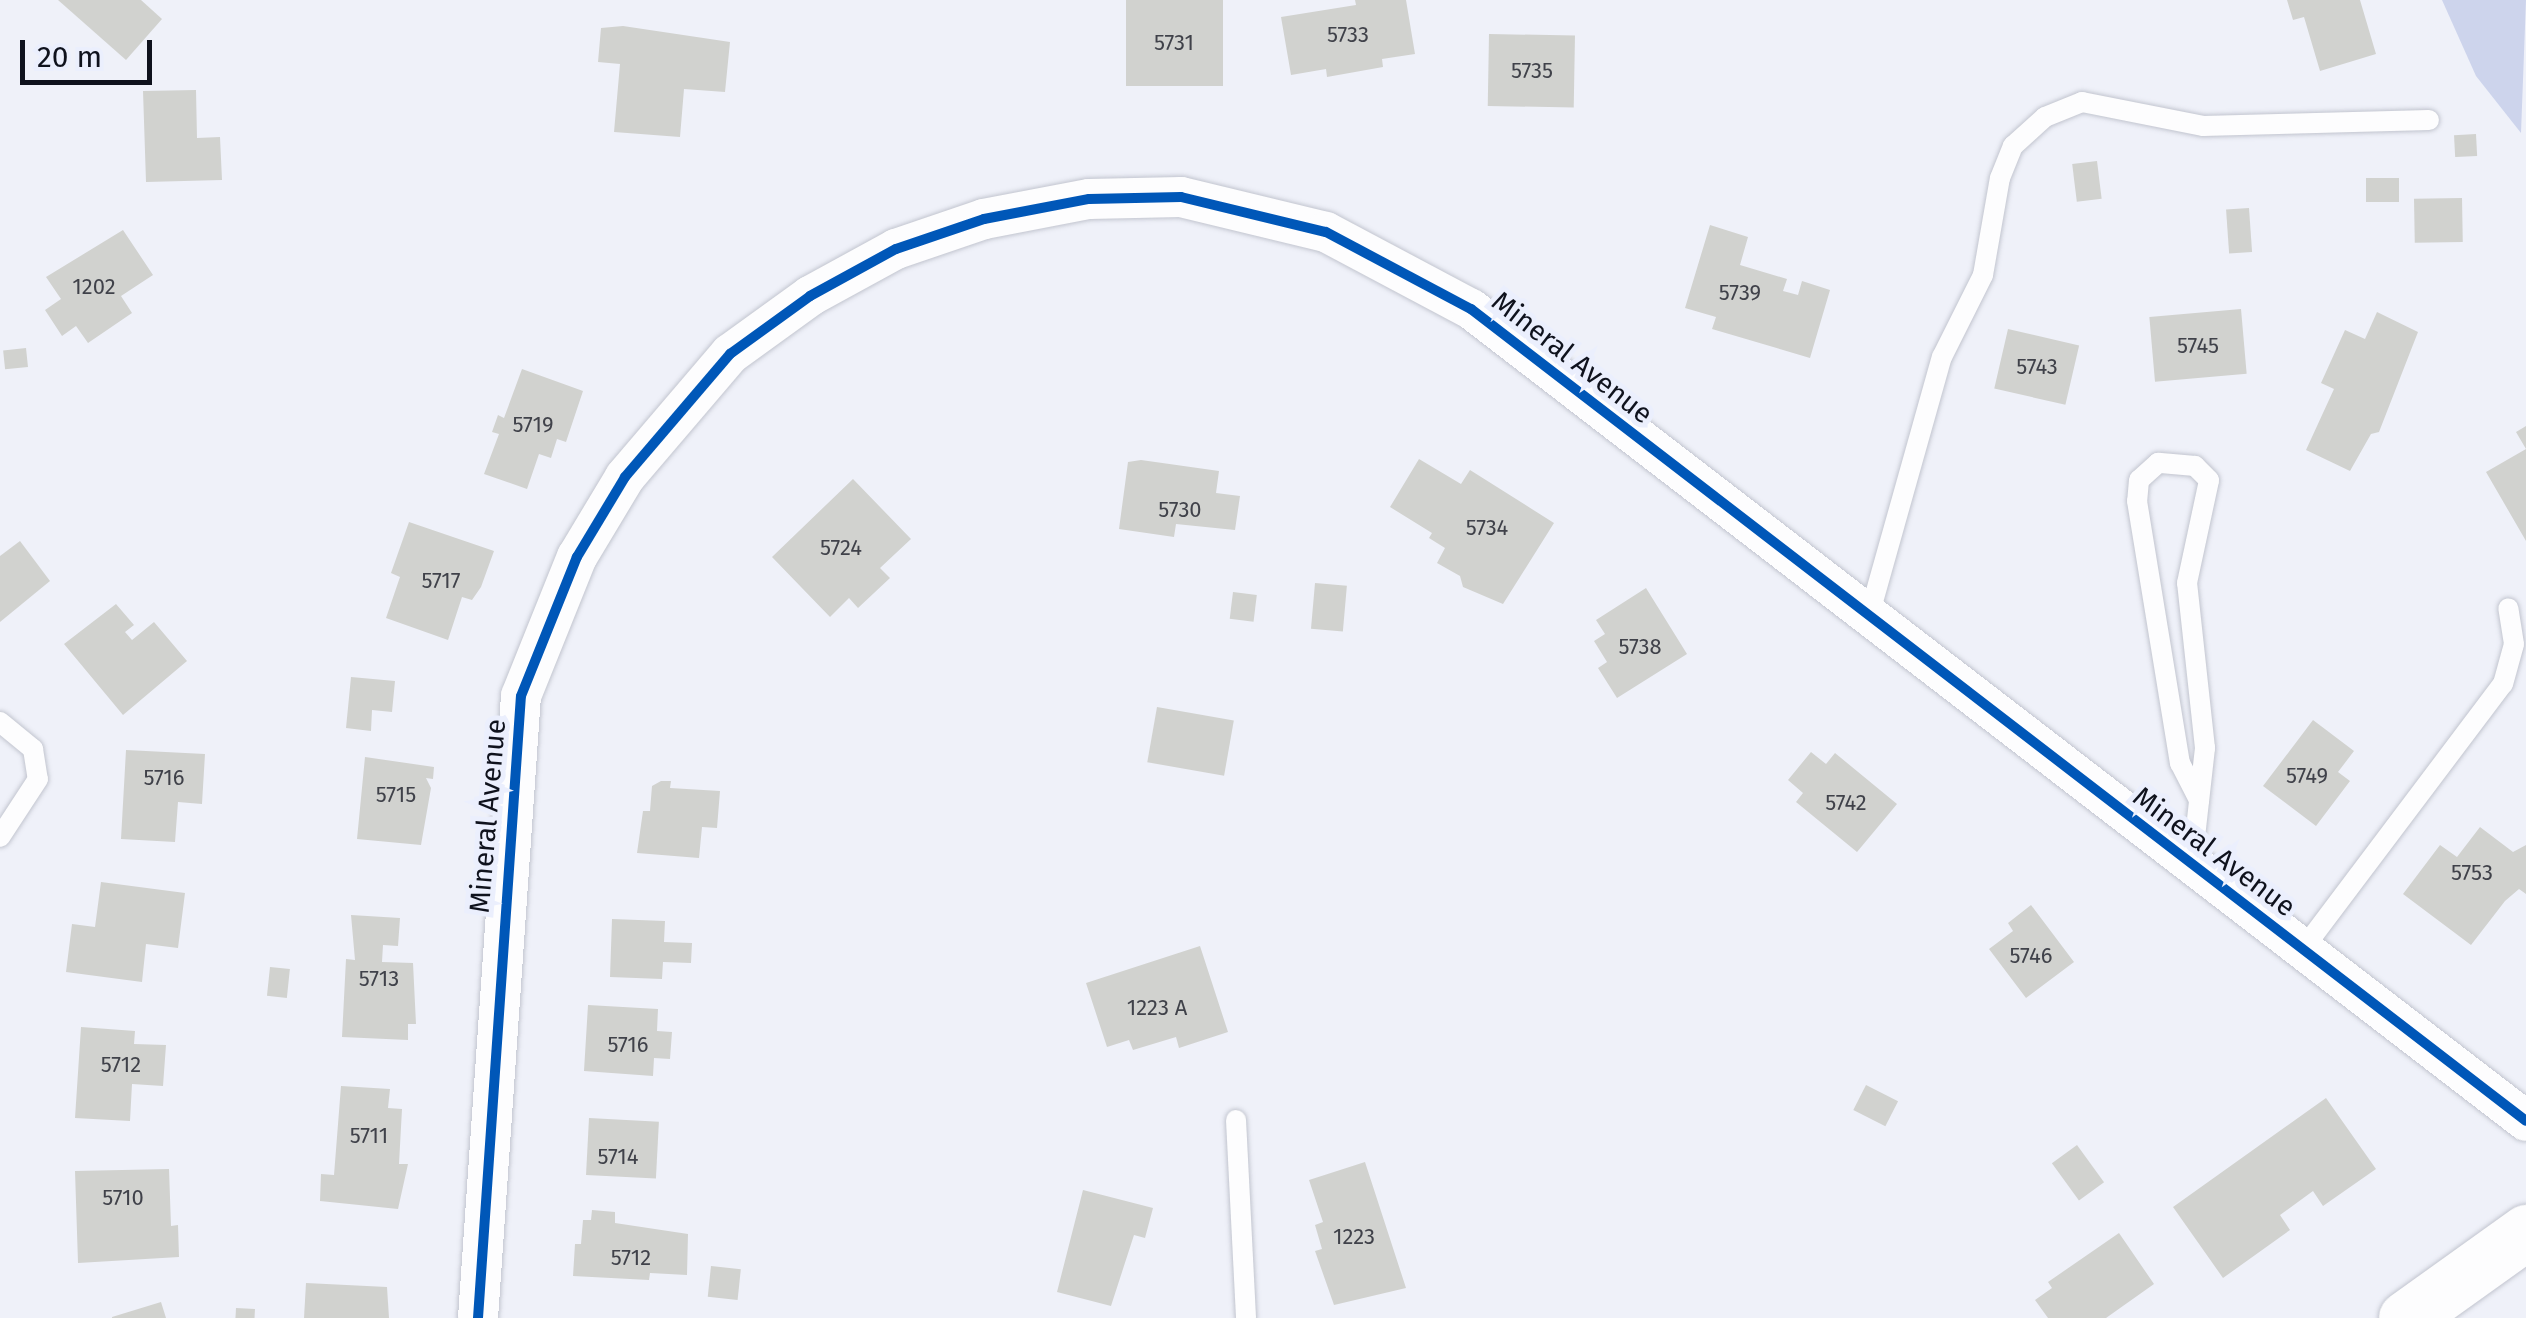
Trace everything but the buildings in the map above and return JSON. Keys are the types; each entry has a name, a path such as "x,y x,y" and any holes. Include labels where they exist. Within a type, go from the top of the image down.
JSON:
{"street":[{"name":"Mineral Avenue","path":"478,1318 512,764 520,696 544,628 626,477 730,354 810,296 896,248 984,219 1089,199 1181,197 1326,232 1398,265 1471,309 2526,1121"},
{"path":"2406,1318 2526,1232"}],"lane":[{"path":"1869,616 1942,357 1983,275 2000,178 2013,146 2045,116 2082,102 2203,126 2429,120"},
{"path":"2192,864 2199,800 2203,692 2187,583 2209,480 2195,466 2158,463 2139,480 2137,501 2180,763 2199,800"},
{"path":"2302,949 2503,684 2514,644 2508,608"},
{"path":"0,722 33,749 38,780 0,838"},
{"path":"1236,1120 1246,1318"}],"shaded area":[{"path":"2442,0 2526,0 2521,133 2476,76"}],"cycle path":[{"path":"478,1318 521,696 577,557 625,477 730,354 810,296 896,249 984,219 1089,199 1181,197 1326,232 1471,309 2526,1121"}]}
